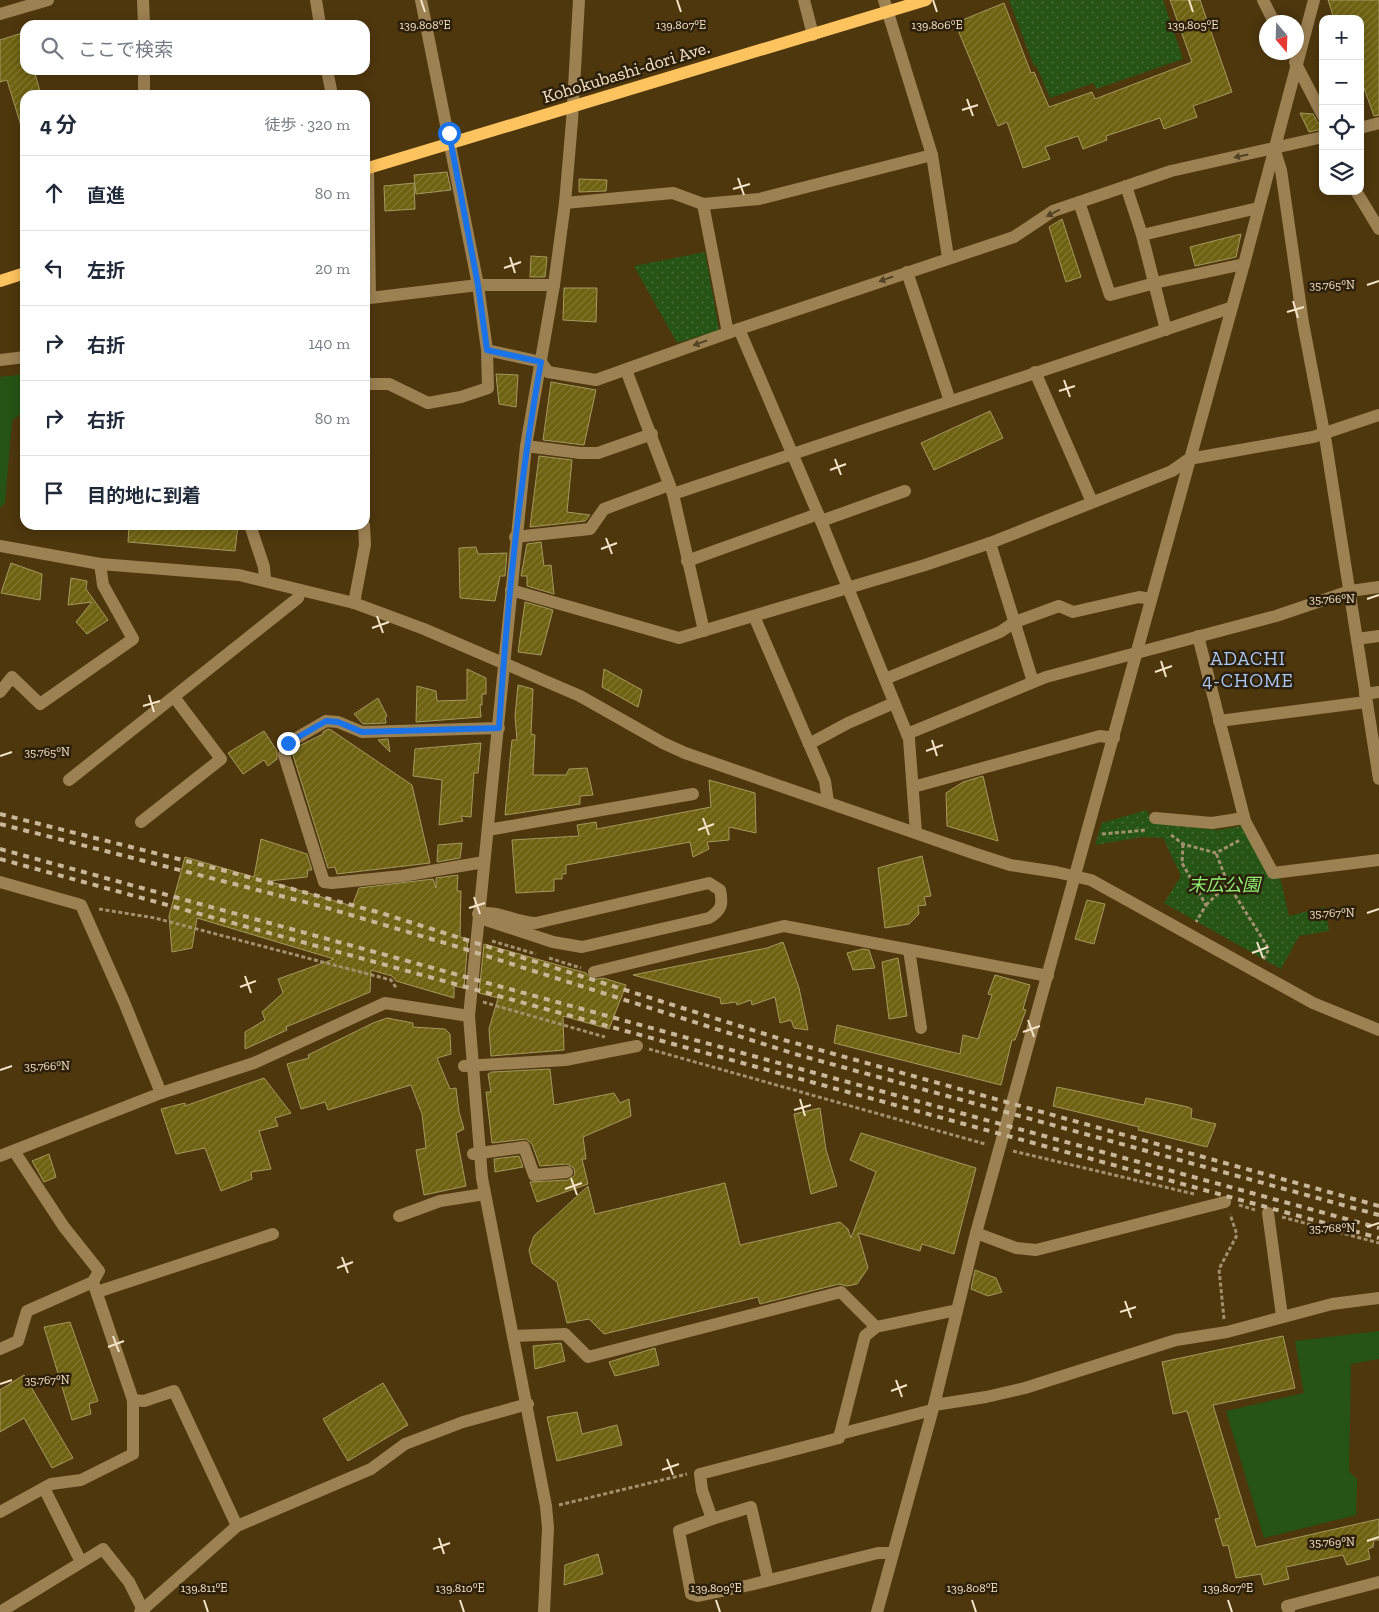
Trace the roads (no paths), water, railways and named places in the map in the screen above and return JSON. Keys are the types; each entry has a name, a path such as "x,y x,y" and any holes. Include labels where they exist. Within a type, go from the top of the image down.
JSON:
{"main road":[{"name":"Kohokubashi-dori Ave.","path":"370,168 812,35 886,6 926,0"},
{"path":"0,281 20,275"}],"street":[{"path":"3,9 48,0"},
{"path":"143,0 144,20"},
{"path":"316,0 319,20"},
{"path":"370,384 389,384 428,403 461,397 488,388 487,350 478,285 421,0"},
{"path":"544,1612 548,1528 546,1506 528,1404 476,1154 469,1066 469,1016 478,914 499,728 515,538 526,446 554,285 565,203 579,0"},
{"path":"804,0 812,35"},
{"path":"1263,0 1270,15"},
{"path":"1304,28 1314,0"},
{"path":"886,6 932,155 948,257"},
{"path":"877,1612 933,1407 976,1233 1138,652 1230,308 1244,264 1274,148 1293,60"},
{"path":"1294,60 1319,108"},
{"path":"144,75 144,90"},
{"path":"328,75 331,90"},
{"path":"1364,127 1379,123"},
{"path":"487,350 541,362 548,372 596,380 948,257 1014,237 1053,211 1126,186 1171,171 1319,138"},
{"path":"1274,148 1281,170 1303,323 1324,433 1379,779"},
{"path":"565,203 673,193 703,204 758,199 932,155"},
{"path":"1126,186 1142,235 1166,330"},
{"path":"1358,195 1378,227"},
{"path":"1079,202 1110,295 1155,283 1244,264"},
{"path":"703,204 734,331 792,453 907,734 916,833"},
{"path":"1142,235 1258,208"},
{"path":"907,272 950,400"},
{"path":"370,298 478,285 554,285"},
{"path":"515,538 590,529 604,509 792,453 1230,308"},
{"path":"0,360 20,358"},
{"path":"626,370 652,434 671,490 704,631"},
{"path":"1035,372 1092,502"},
{"path":"511,590 679,638 848,588 990,543 1172,471 1189,459 1313,437 1379,415"},
{"path":"526,446 580,453 598,453 652,434"},
{"path":"687,561 905,491"},
{"path":"252,530 264,567 266,580"},
{"path":"354,603 365,545 364,530"},
{"path":"990,543 1033,682"},
{"path":"0,546 100,564 216,572 266,580 354,603 424,629 504,665 580,696 663,743 685,753 1010,865 1091,880 1313,1003 1379,1030"},
{"path":"0,692 12,677 40,704 133,640 103,585 100,564"},
{"path":"907,734 1033,682 1276,616 1350,591 1379,587"},
{"path":"69,780 298,598 300,590"},
{"path":"885,679 1000,632 1015,622 1059,606 1073,612 1139,597 1151,599"},
{"path":"754,616 825,781 828,802"},
{"path":"1198,636 1244,818 1273,873 1379,860"},
{"path":"1357,639 1379,636"},
{"path":"1219,721 1365,698 1379,692"},
{"path":"141,822 221,759 174,697"},
{"path":"809,744 848,723 894,703"},
{"path":"484,862 402,876 332,883 324,882 284,755 288,743 326,721 338,722 362,732 499,728"},
{"path":"913,787 1100,736 1114,738"},
{"path":"488,830 693,794"},
{"path":"1155,818 1212,823 1244,818"},
{"path":"0,882 82,905 161,1094"},
{"path":"709,882 720,890 722,900 717,913 709,918 582,947 553,942 486,920 478,914 486,912 519,922 536,923 709,882"},
{"path":"594,972 784,926 1048,976"},
{"path":"909,950 921,1028"},
{"path":"0,1156 161,1094 254,1063 385,1002 469,1016"},
{"path":"469,1066 565,1060 637,1046"},
{"path":"476,1154 524,1147 534,1175 567,1172"},
{"path":"0,1512 52,1484 81,1480 132,1454 133,1400 95,1287 99,1271 64,1227 14,1151"},
{"path":"399,1216 440,1201 485,1194"},
{"path":"976,1233 1016,1248 1036,1250 1225,1202"},
{"path":"1268,1213 1282,1316"},
{"path":"0,1349 18,1341 27,1311 95,1287 272,1234"},
{"path":"513,1336 565,1334 588,1357 841,1292 876,1327"},
{"path":"840,1434 933,1407 1025,1388 1176,1340 1226,1332 1332,1304 1379,1298"},
{"path":"712,1519 702,1490 700,1474 839,1438 865,1336 876,1327 957,1310"},
{"path":"133,1400 144,1400 174,1391 237,1526"},
{"path":"143,1611 237,1526 371,1469 405,1444 463,1422 528,1404"},
{"path":"44,1488 82,1562"},
{"path":"768,1580 751,1506 679,1531 691,1594 698,1596 768,1580 878,1553 893,1553"},
{"path":"0,1612 103,1549 128,1582 143,1611"},
{"path":"1288,1612 1287,1606 1379,1582"},
{"path":"143,1611 159,1612"}],"railway":[{"path":"0,814 226,871 381,913 784,1040 1379,1206"},
{"path":"0,824 324,907 455,946 795,1054 1379,1215"},
{"path":"0,849 1379,1228"},
{"path":"0,859 1379,1238"}],"district":[{"name":"ADACHI 4-CHOME","path":"1248,669"}],"park label":[{"name":"末広公園","path":"1224,885"}]}
